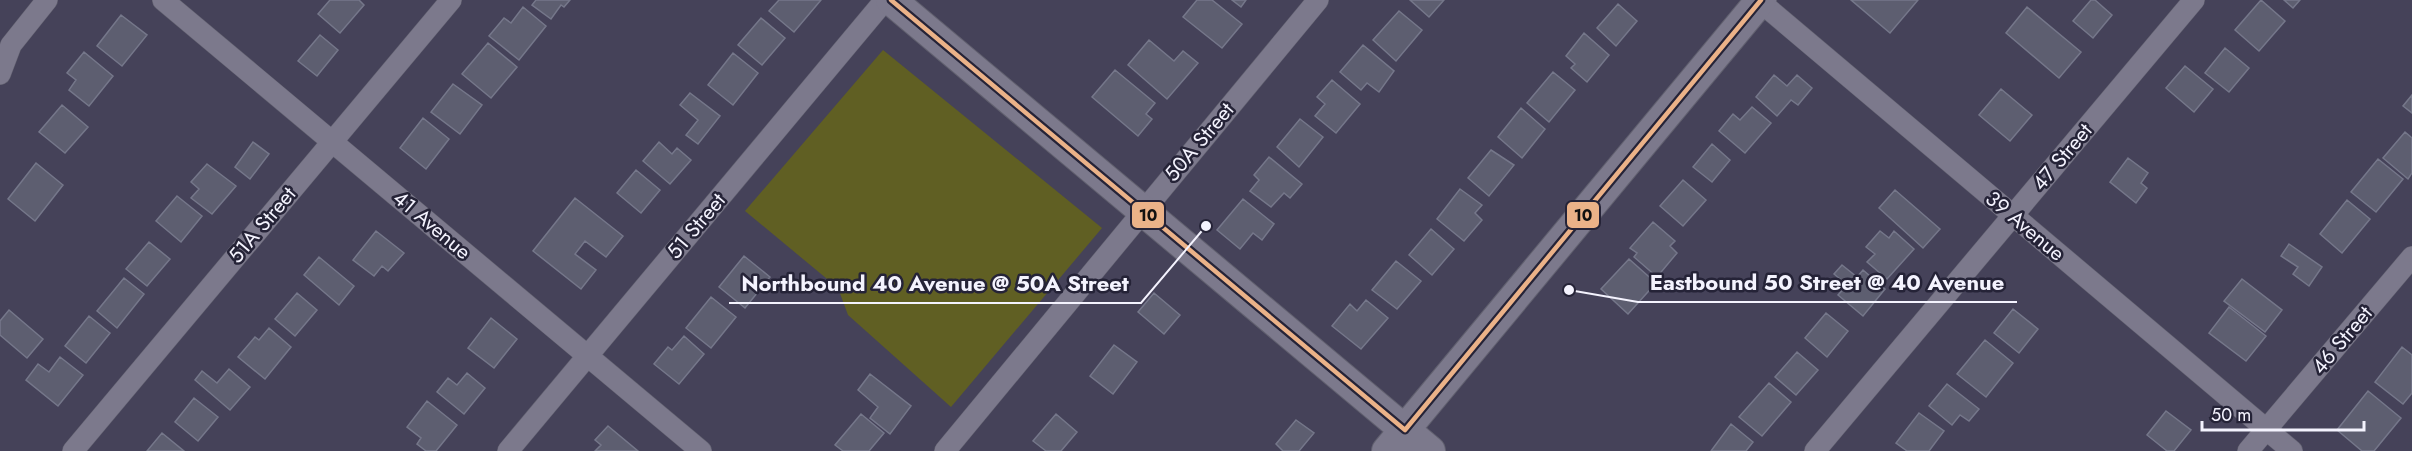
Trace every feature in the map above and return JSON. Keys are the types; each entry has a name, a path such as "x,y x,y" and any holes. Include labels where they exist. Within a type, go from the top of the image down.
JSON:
{"street":[{"path":"0,74 11,45 47,0"},
{"name":"41 Avenue","path":"163,0 701,451"},
{"name":"51A Street","path":"73,451 451,0"},
{"name":"51 Street","path":"507,451 885,0"},
{"path":"891,0 1143,211 1396,441 1430,451"},
{"name":"50A Street","path":"945,451 1318,0"},
{"name":"47 Street","path":"1815,451 2194,0"},
{"path":"1396,441 1760,1"},
{"name":"39 Avenue","path":"1760,1 2292,451"},
{"name":"46 Street","path":"2248,451 2412,257"}],"shaded area":[{"path":"883,50 1102,228 951,407 848,315 838,288 745,211"}],"building":[{"path":"330,0 359,0 364,5 340,33 318,14"},
{"path":"536,0 570,0 564,7 561,5 551,19 532,5"},
{"path":"779,0 821,0 794,32 769,11"},
{"path":"1197,0 1212,0 1242,24 1222,48 1183,17"},
{"path":"1232,0 1246,0 1241,7"},
{"path":"1410,0 1444,0 1429,17"},
{"path":"1851,0 1918,0 1890,33"},
{"path":"2091,0 2095,0 2112,15 2093,38 2073,21"},
{"path":"2261,0 2285,21 2259,51 2235,30"},
{"path":"2284,0 2300,0 2293,8"},
{"path":"1618,4 1637,21 1616,46 1597,28"},
{"path":"523,7 546,26 519,60 489,36 504,18 511,23"},
{"path":"2027,7 2081,52 2059,78 2006,33"},
{"path":"1399,11 1422,30 1396,61 1373,40"},
{"path":"121,15 147,35 122,66 97,46"},
{"path":"761,18 785,38 762,65 738,45"},
{"path":"1584,33 1609,55 1587,82 1571,68 1575,64 1566,56"},
{"path":"320,35 338,50 317,76 298,61"},
{"path":"1149,40 1174,61 1183,51 1198,63 1167,99 1128,65"},
{"path":"488,43 517,67 491,98 462,74"},
{"path":"1363,45 1394,71 1379,92 1367,83 1361,90 1340,72"},
{"path":"2225,48 2249,68 2229,92 2205,73"},
{"path":"84,52 113,76 89,106 69,90 76,80 67,73"},
{"path":"733,53 758,73 733,105 708,85"},
{"path":"2185,66 2213,89 2194,112 2166,88"},
{"path":"1115,70 1155,103 1146,114 1152,119 1138,136 1092,97"},
{"path":"1553,72 1575,90 1549,122 1527,103"},
{"path":"1774,75 1787,86 1797,75 1812,88 1798,105 1791,100 1777,116 1756,97"},
{"path":"1332,80 1360,104 1336,133 1315,116 1325,104 1317,97"},
{"path":"453,84 482,105 460,134 431,112"},
{"path":"2001,89 2032,115 2010,141 1979,115"},
{"path":"690,93 720,116 698,144 686,135 698,120 680,105"},
{"path":"2412,95 2412,113 2403,106"},
{"path":"62,105 88,127 65,153 39,132"},
{"path":"1752,107 1771,123 1745,153 1719,131 1733,114 1740,120"},
{"path":"1521,108 1545,129 1522,158 1498,137"},
{"path":"423,118 449,139 426,169 400,148"},
{"path":"1300,119 1323,137 1299,167 1277,147"},
{"path":"2405,132 2412,138 2412,173 2408,179 2383,158"},
{"path":"253,142 269,154 250,179 235,167"},
{"path":"659,142 672,154 677,148 691,160 670,184 643,161"},
{"path":"1712,144 1730,160 1712,182 1693,167"},
{"path":"1491,150 1514,165 1489,196 1468,178"},
{"path":"1269,157 1302,184 1290,198 1284,193 1271,207 1250,191 1259,180 1254,175"},
{"path":"2128,158 2148,173 2141,183 2147,188 2136,203 2110,182"},
{"path":"2378,159 2403,179 2376,212 2351,192"},
{"path":"36,163 63,185 35,221 8,199"},
{"path":"207,164 236,186 212,214 191,198 199,189 191,182"},
{"path":"636,170 660,190 641,213 617,193"},
{"path":"1683,180 1706,200 1683,226 1660,206"},
{"path":"1460,189 1482,205 1475,213 1482,220 1464,241 1437,219"},
{"path":"1895,190 1940,229 1923,248 1879,208"},
{"path":"177,196 202,216 181,242 156,221"},
{"path":"575,198 623,236 606,257 585,241 575,254 596,270 581,289 533,251"},
{"path":"1243,199 1274,224 1262,240 1253,233 1240,249 1217,230"},
{"path":"2347,200 2370,219 2342,253 2320,234"},
{"path":"1653,222 1675,241 1670,246 1677,253 1657,277 1634,257 1637,253 1630,248"},
{"path":"1431,229 1454,249 1432,275 1409,255"},
{"path":"376,231 404,253 388,271 382,266 374,276 353,260"},
{"path":"1880,231 1889,238 1894,231 1914,249 1887,279 1867,262 1875,254 1866,247"},
{"path":"149,242 170,259 147,286 126,269"},
{"path":"2289,244 2322,267 2309,286 2293,274 2298,267 2281,256"},
{"path":"744,256 770,277 745,308 719,287"},
{"path":"319,257 354,286 339,305 304,275"},
{"path":"1629,259 1656,283 1628,314 1601,289"},
{"path":"1396,261 1421,281 1397,309 1372,290"},
{"path":"1842,265 1857,277 1863,270 1885,289 1863,316 1838,295 1847,285 1834,274"},
{"path":"124,278 144,294 117,328 97,311"},
{"path":"2242,279 2282,310 2265,332 2224,301"},
{"path":"297,293 317,310 295,336 275,319"},
{"path":"1154,293 1180,315 1164,334 1138,312"},
{"path":"711,297 736,317 711,348 686,328"},
{"path":"1366,300 1388,318 1361,349 1332,326 1350,304 1357,311"},
{"path":"2229,307 2266,336 2246,361 2209,333"},
{"path":"2013,309 2038,329 2019,353 1994,333"},
{"path":"9,310 43,339 27,358 0,335 0,321"},
{"path":"1826,313 1848,331 1827,357 1805,338"},
{"path":"89,316 110,333 86,363 65,346"},
{"path":"491,318 517,339 494,368 468,348"},
{"path":"269,328 291,347 265,379 238,357 255,337 259,340"},
{"path":"684,336 704,354 679,384 654,364 668,347 672,350"},
{"path":"1985,340 2013,363 1986,397 1957,374"},
{"path":"1114,345 1137,362 1113,394 1090,376"},
{"path":"2402,347 2412,355 2412,393 2403,404 2375,382"},
{"path":"1797,352 1818,370 1796,395 1775,377"},
{"path":"60,357 83,375 58,406 26,380 38,364 49,372"},
{"path":"229,369 250,387 230,410 195,380 202,371 217,383"},
{"path":"467,373 485,388 464,414 437,392 448,378 457,385"},
{"path":"870,374 911,406 890,434 870,418 878,407 858,390"},
{"path":"1769,383 1791,402 1762,436 1739,417"},
{"path":"1947,384 1979,409 1969,421 1960,415 1952,425 1929,406"},
{"path":"2368,391 2401,418 2374,451 2362,451 2337,430"},
{"path":"194,398 218,417 198,441 175,422"},
{"path":"427,401 457,425 436,451 426,451 417,444 421,438 407,427"},
{"path":"2166,411 2191,430 2174,451 2167,451 2147,435"},
{"path":"1919,413 1944,431 1929,451 1907,451 1896,443"},
{"path":"861,414 884,433 869,451 843,451 835,445"},
{"path":"1056,414 1077,432 1061,451 1046,451 1033,441"},
{"path":"1296,420 1314,433 1299,451 1283,451 1276,444"},
{"path":"1731,424 1753,442 1746,451 1711,451"},
{"path":"608,426 638,451 595,451 601,445 595,440"},
{"path":"162,433 184,451 147,451"}],"transit line":[{"name":"10","path":"891,0 1405,430"},
{"name":"10","path":"1405,430 1761,0"}],"place":[{"name":"Northbound 40 Avenue @ 50A Street","path":"1206,226"},
{"name":"Eastbound 50 Street @ 40 Avenue","path":"1569,290"}]}
